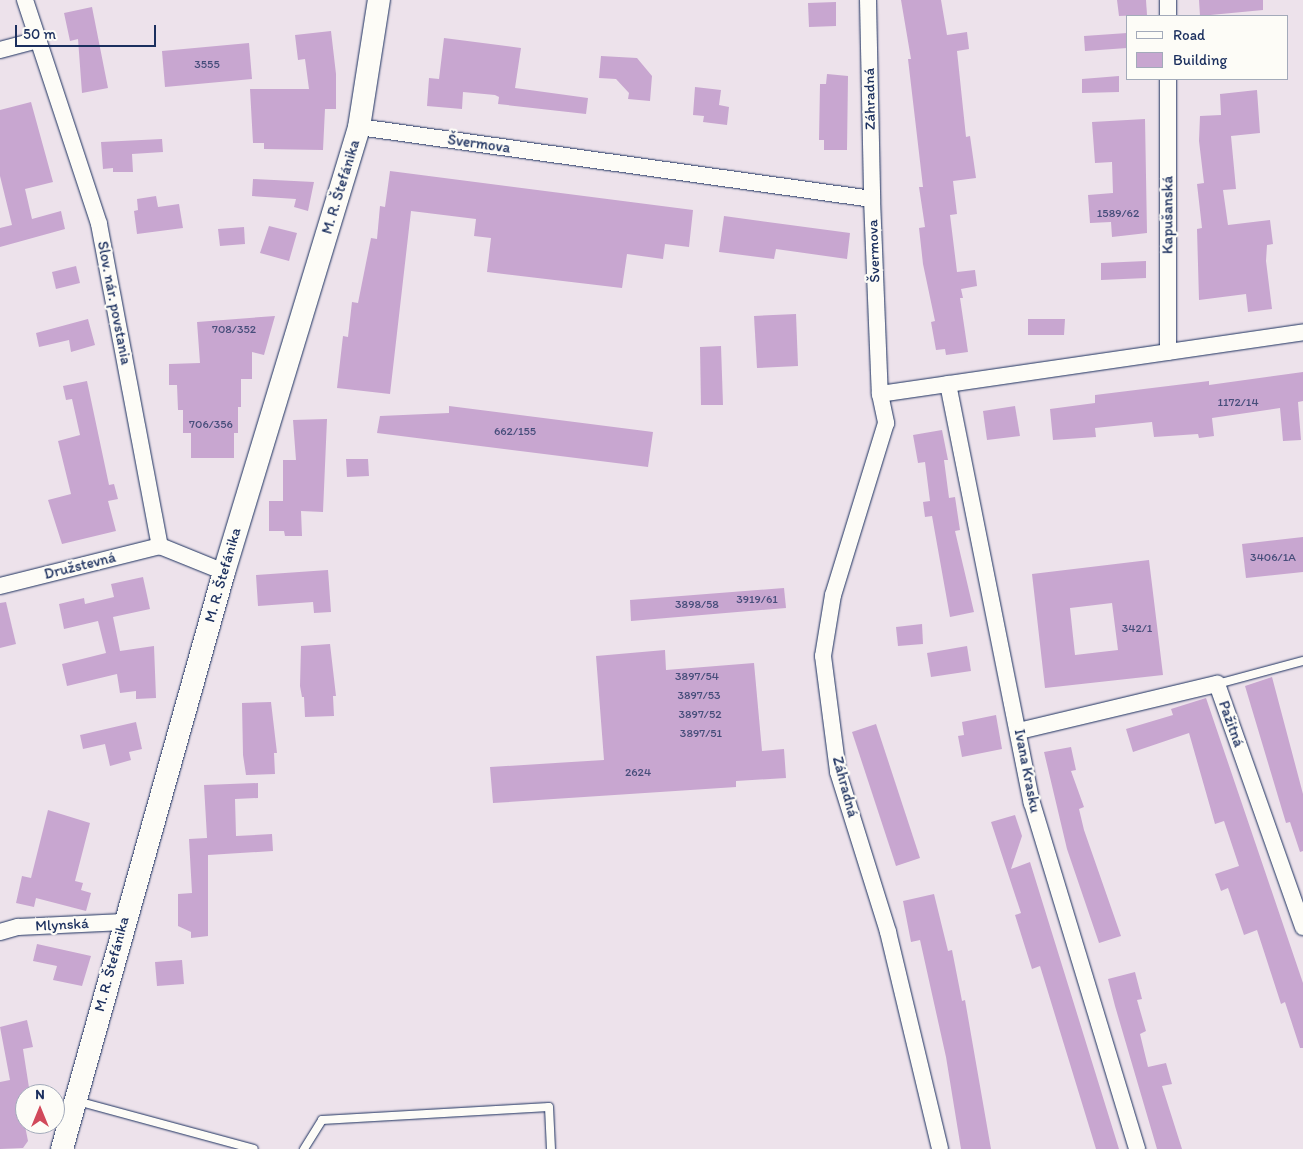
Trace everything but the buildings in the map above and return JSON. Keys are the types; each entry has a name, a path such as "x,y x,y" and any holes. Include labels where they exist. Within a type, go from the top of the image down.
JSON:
{"street":[{"name":"Slov. nár. povstania","path":"25,0 99,224 160,546"},
{"name":"M. R. Štefánika","path":"62,1149 124,922 224,572 359,127 379,0"},
{"name":"Záhradná","path":"868,0 872,199"},
{"path":"1168,0 1168,15"},
{"path":"0,50 38,40"},
{"name":"Kapušanská","path":"1168,80 1168,352"},
{"name":"Švermova","path":"359,127 872,199 880,394"},
{"path":"880,394 1303,332"},
{"name":"Ivana Krasku","path":"948,384 1032,803 1137,1149"},
{"name":"Záhradná","path":"880,394 886,422 833,595 823,656 838,772 888,932 940,1149"},
{"path":"160,546 224,572"},
{"name":"Družstevná","path":"0,586 160,546"},
{"name":"Pažitná","path":"1019,731 1217,684 1303,926"},
{"name":"Mlynská","path":"0,932 18,927 124,922"}],"lane":[{"path":"1217,684 1303,662"},
{"path":"75,1100 254,1149"},
{"path":"304,1149 322,1120 549,1107 551,1149"}]}
